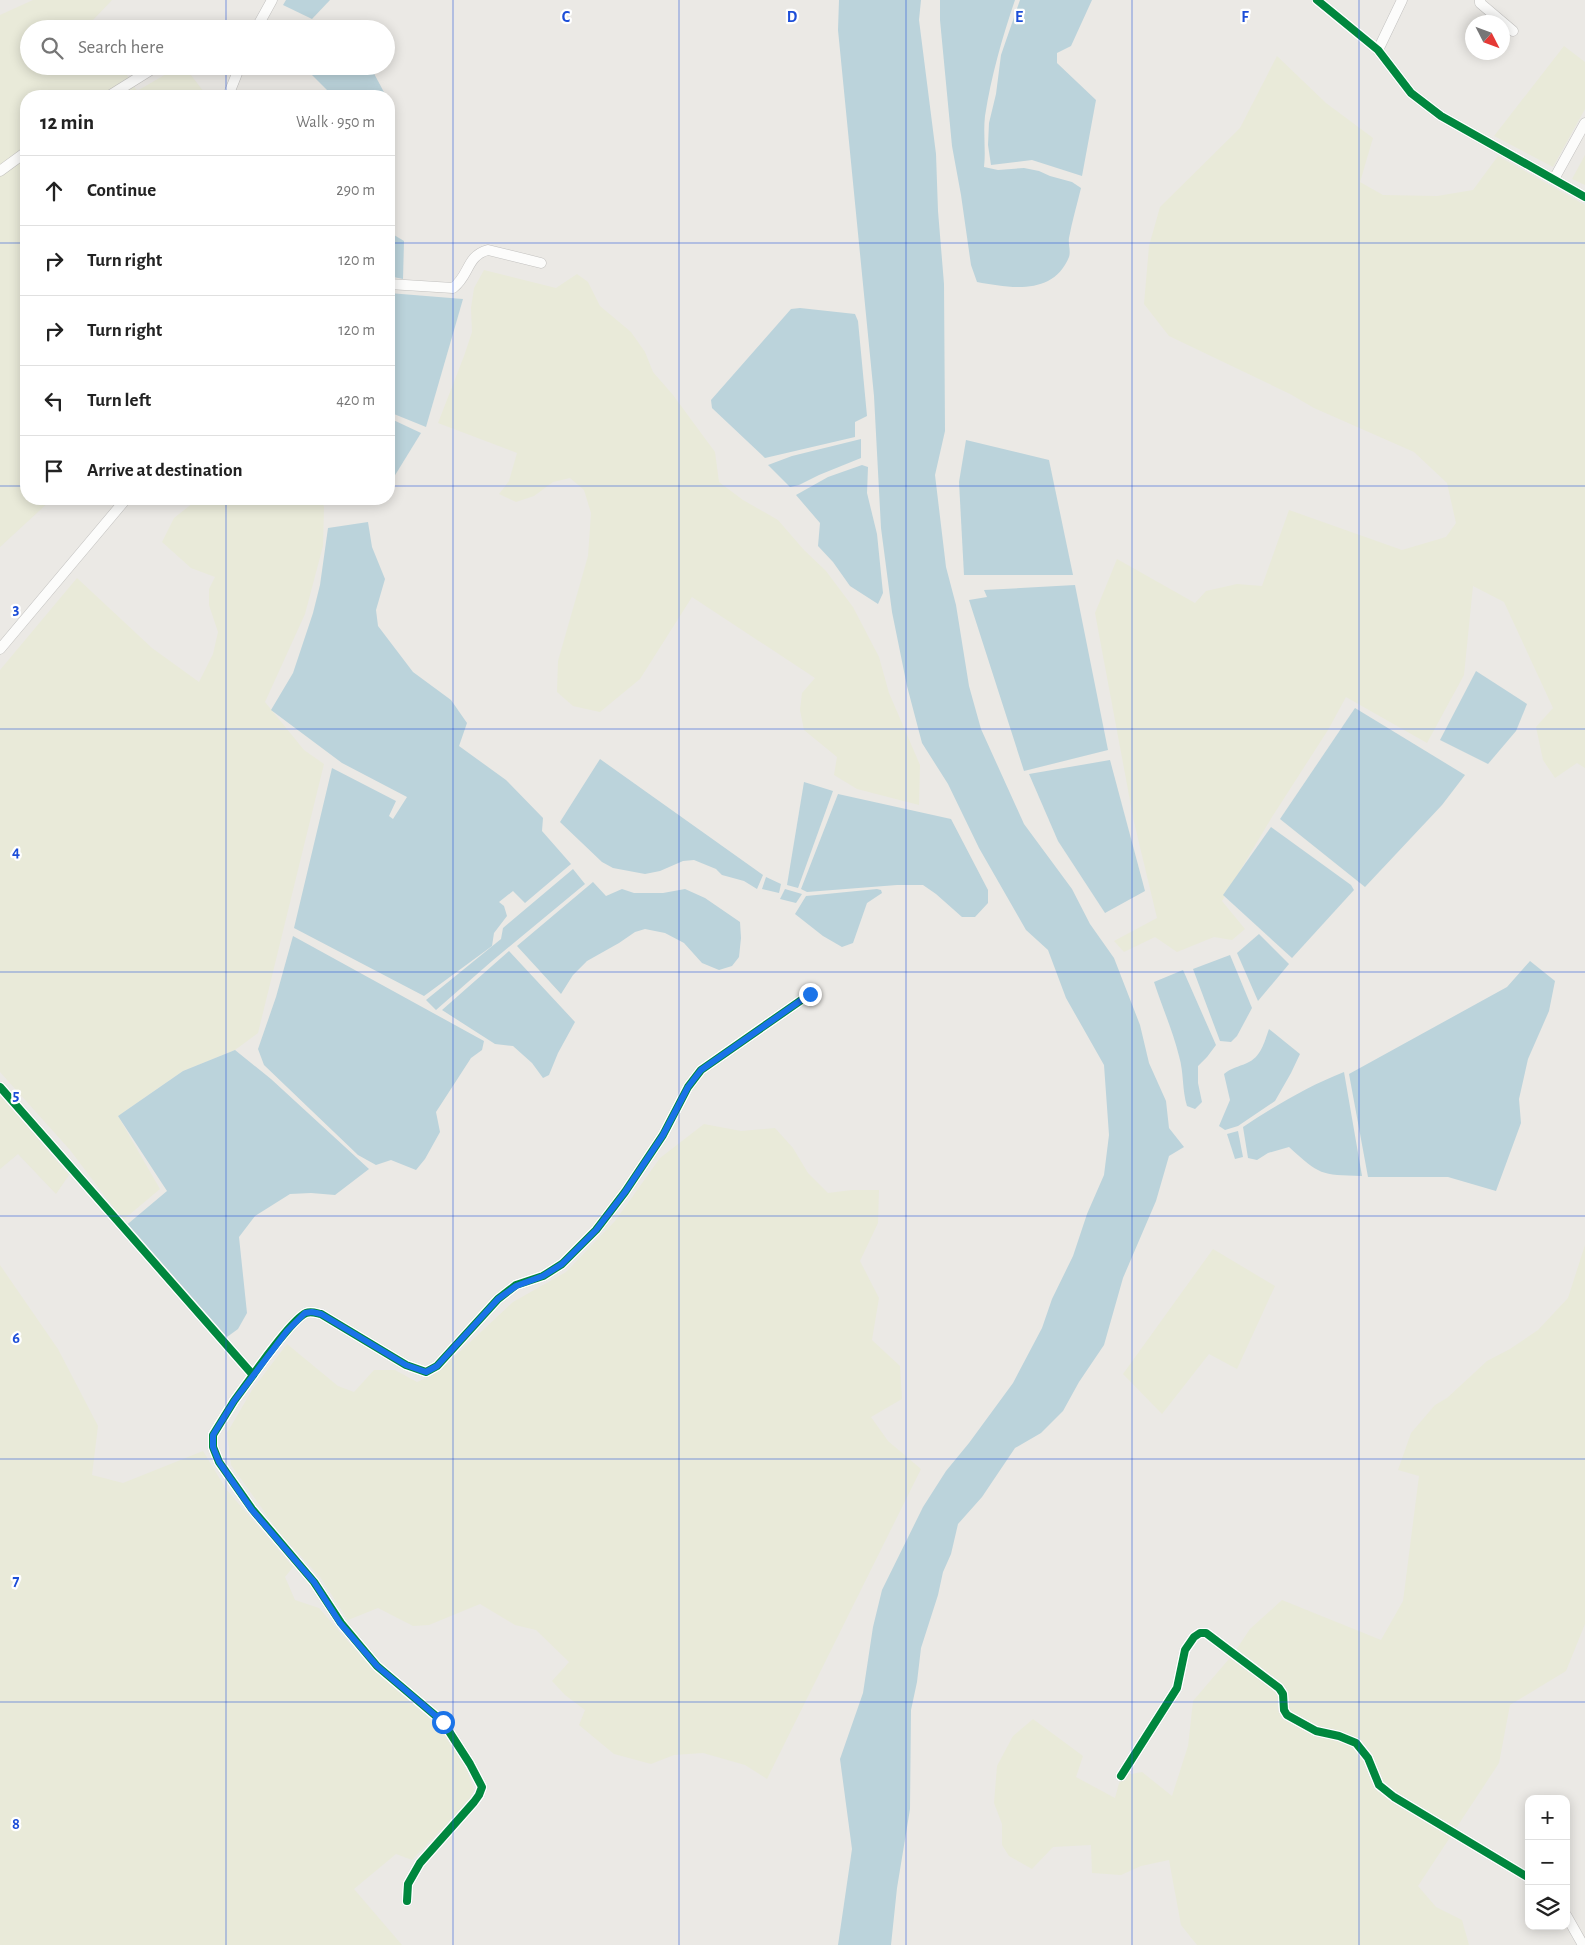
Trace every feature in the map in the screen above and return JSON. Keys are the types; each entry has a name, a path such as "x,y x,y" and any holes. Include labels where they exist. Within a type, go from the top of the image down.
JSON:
{"street":[{"path":"261,20 272,0"},
{"path":"1317,0 1378,50 1402,83 1421,102 1442,116 1585,197"},
{"path":"1378,50 1402,0"},
{"path":"1480,0 1480,3 1513,32"},
{"path":"119,90 143,75"},
{"path":"230,90 236,75"},
{"path":"1554,179 1585,123"},
{"path":"0,171 20,156"},
{"path":"395,284 453,288 460,283 472,258 480,252 488,250 541,263"},
{"path":"0,649 121,505"},
{"path":"407,1901 408,1884 420,1863 474,1802 482,1787 470,1764 443,1722 377,1666 340,1623 314,1582 252,1510 219,1462 213,1447 213,1435 252,1375 287,1331 305,1313 321,1314 406,1365 426,1372 437,1366 498,1299 516,1286 543,1276 562,1264 596,1230 625,1192 663,1135 688,1087 701,1070 810,994"},
{"path":"0,1087 252,1375"},
{"path":"1121,1776 1177,1688 1185,1650 1194,1637 1200,1633 1206,1633 1279,1688 1284,1694 1284,1710 1287,1715 1316,1730 1356,1743 1368,1758 1379,1785 1394,1797 1525,1876"},
{"path":"1570,1923 1583,1945"}],"green space":[{"path":"33,0 112,0 93,20 20,20 20,75 127,75 136,90 20,90 20,505 46,505 0,547 0,15"},
{"path":"1564,46 1585,62 1585,109 1553,167 1494,136"},
{"path":"1277,56 1326,103 1373,138 1360,182 1383,195 1437,196 1473,190 1498,156 1585,205 1585,768 1577,763 1555,778 1543,760 1536,727 1553,708 1504,602 1473,586 1464,675 1427,743 1346,697 1328,730 1272,817 1222,901 1245,929 1232,940 1214,937 1177,952 1155,937 1124,952 1114,941 1157,918 1134,822 1095,613 1117,559 1195,603 1206,591 1237,584 1262,586 1289,510 1402,550 1446,537 1456,523 1447,483 1414,452 1314,408 1290,394 1169,336 1144,304 1149,246 1160,207 1240,128"},
{"path":"165,75 191,75 202,90 139,90"},
{"path":"1585,155 1585,185 1572,179"},
{"path":"484,270 556,288 577,274 588,282 600,306 631,332 645,352 653,372 673,395 715,452 719,482 743,500 778,520 804,550 826,571 853,607 879,657 889,693 920,765 919,805 857,789 834,775 837,757 804,730 800,710 802,693 815,678 692,597 640,679 600,712 573,706 557,692 558,661 588,556 591,513 584,490 570,478 553,482 534,496 516,502 499,494 509,481 517,453 438,423 472,332 471,308 474,288"},
{"path":"190,505 323,505 323,546 305,614 265,702 304,750 324,764 258,1033 235,1050 183,1071 118,1116 160,1189 123,1220 70,1150 0,1072 0,670 77,578 152,648 199,682 213,654 218,632 209,605 209,589 215,577 191,568 162,542 174,518"},
{"path":"0,1095 69,1175 56,1194 18,1154 0,1169"},
{"path":"704,1124 741,1131 775,1128 793,1148 808,1173 828,1193 852,1190 879,1190 878,1223 860,1261 879,1298 872,1340 900,1366 902,1399 871,1417 888,1441 921,1469 767,1779 745,1765 703,1753 674,1755 651,1764 614,1754 579,1725 585,1710 565,1695 552,1681 569,1662 536,1630 515,1625 480,1604 429,1625 413,1626 378,1608 348,1620 320,1577 278,1531 231,1465 227,1433 252,1390 287,1344 338,1386 354,1392 374,1370 395,1370 417,1382 437,1373 513,1302 566,1272 615,1221 660,1158"},
{"path":"1585,1245 1585,1624 1566,1671 1510,1705 1499,1763 1418,1886 1436,1907 1462,1920 1469,1945 1197,1945 1181,1925 1169,1860 1141,1866 1121,1875 1092,1873 1091,1845 1053,1847 1032,1869 1009,1856 1002,1845 1002,1824 994,1803 997,1766 1013,1736 1033,1719 1083,1756 1076,1777 1115,1798 1121,1776 1142,1772 1172,1796 1188,1746 1193,1701 1234,1653 1250,1629 1282,1600 1381,1640 1403,1601 1419,1476 1398,1470 1411,1433 1435,1405 1447,1398 1487,1361 1510,1349 1538,1330 1568,1298"},
{"path":"1213,1249 1275,1286 1237,1369 1209,1354 1162,1414 1123,1374"},
{"path":"0,1265 58,1349 98,1426 92,1475 123,1483 203,1451 226,1489 293,1567 285,1577 295,1600 319,1608 372,1669 439,1727 467,1770 474,1790 469,1801 412,1860 396,1854 354,1889 402,1945 0,1945"}],"water":[{"path":"286,0 330,0 312,19 283,5"},
{"path":"839,0 921,0 919,20 936,154 938,211 944,284 945,431 935,475 946,567 956,605 969,686 981,729 1024,824 1072,889 1090,924 1114,958 1140,1025 1149,1063 1166,1101 1169,1128 1184,1147 1169,1156 1156,1201 1123,1278 1104,1345 1079,1382 1063,1411 1041,1433 1015,1448 982,1497 958,1524 951,1554 943,1572 938,1595 921,1648 911,1710 910,1809 897,1888 891,1945 838,1945 852,1849 840,1759 863,1693 873,1627 882,1590 923,1507 946,1471 1013,1383 1042,1328 1052,1299 1073,1256 1087,1214 1104,1175 1109,1135 1104,1065 1066,998 1048,950 1026,930 979,848 948,784 922,743 907,686 892,612 881,528 874,396 838,30"},
{"path":"940,0 1015,0 997,58 987,101 984,122 984,167 998,170 1024,168 1039,171 1072,182 1081,188 1069,238 1069,257 1062,270 1042,284 1016,287 977,282 971,265 952,146 940,20"},
{"path":"1020,0 1092,0 1071,46 1057,53 1057,63 1096,100 1082,176 1032,160 991,165 988,145 989,123 996,94 1001,55"},
{"path":"312,75 375,75 383,90 327,90"},
{"path":"395,236 404,241 403,279 395,277"},
{"path":"395,293 463,299 426,427 395,414"},
{"path":"800,308 855,314 858,321 867,416 855,422 855,437 765,458 712,408 711,400 791,309"},
{"path":"395,421 421,433 395,475"},
{"path":"861,439 861,458 799,485 790,487 768,465 792,456"},
{"path":"966,440 1049,460 1073,575 964,575 959,482"},
{"path":"862,465 868,467 867,493 877,534 883,593 878,604 850,586 833,562 818,546 820,523 796,495 828,477"},
{"path":"368,522 372,547 385,579 376,610 378,626 413,672 451,700 467,723 459,746 506,780 543,818 542,831 571,864 525,903 513,891 499,902 504,906 507,916 494,933 492,946 424,996 294,928 332,768 396,801 389,816 393,819 407,797 342,763 271,710 293,673 313,613 320,585 328,528"},
{"path":"1075,585 1108,750 1024,771 969,600 987,597 984,590"},
{"path":"1476,671 1527,704 1516,731 1488,764 1440,740"},
{"path":"1355,708 1465,775 1442,805 1365,887 1280,819"},
{"path":"600,759 763,875 757,889 744,881 722,875 716,869 694,860 683,861 660,871 645,874 613,868 602,862 560,822"},
{"path":"1110,760 1145,891 1105,913 1058,841 1029,774"},
{"path":"804,782 833,791 798,888 787,885"},
{"path":"838,794 951,819 988,890 988,903 975,917 962,917 923,885 897,885 807,892 801,889"},
{"path":"1271,827 1351,885 1354,890 1292,958 1223,895"},
{"path":"573,869 585,884 436,1010 426,1000 501,939 503,928"},
{"path":"766,877 781,884 779,893 762,889"},
{"path":"593,882 606,896 622,889 634,893 663,893 685,889 705,898 740,922 739,957 732,966 719,970 702,963 684,943 665,933 645,929 635,932 587,961 573,975 561,994 517,946"},
{"path":"785,889 802,894 796,903 780,899"},
{"path":"881,890 882,893 867,903 853,943 842,947 823,936 795,914 806,896"},
{"path":"1259,934 1289,964 1258,1001 1237,953"},
{"path":"293,936 484,1041 482,1050 471,1058 436,1112 440,1132 425,1159 416,1170 391,1160 376,1165 358,1155 264,1065 258,1049 276,997"},
{"path":"509,951 575,1022 558,1053 549,1075 543,1078 532,1063 513,1046 495,1044 442,1010"},
{"path":"1230,955 1252,1008 1237,1036 1231,1042 1220,1041 1193,969"},
{"path":"1530,961 1555,981 1549,1011 1528,1059 1519,1099 1521,1123 1496,1191 1448,1177 1368,1177 1349,1074 1507,987"},
{"path":"1183,970 1216,1045 1198,1066 1198,1083 1202,1102 1195,1109 1187,1106 1181,1062 1154,982"},
{"path":"1269,1029 1300,1054 1275,1101 1238,1126 1225,1130 1219,1126 1230,1100 1224,1074 1256,1057"},
{"path":"235,1050 271,1079 369,1169 335,1195 290,1194 255,1216 239,1237 247,1313 238,1329 227,1337 155,1265 123,1228 167,1191 118,1116 183,1071"},
{"path":"1344,1072 1362,1176 1321,1172 1289,1147 1268,1153 1257,1160 1248,1158 1243,1127 1292,1097"},
{"path":"1238,1131 1243,1157 1235,1159 1227,1134"}],"cycle path":[{"path":"1317,0 1378,50 1411,93 1441,116 1585,197"},
{"path":"0,1087 253,1375 294,1323 310,1312 321,1314 406,1365 426,1372 437,1366 498,1299 516,1285 543,1276 562,1264 596,1230 625,1192 663,1135 688,1087 701,1070 810,994"},
{"path":"253,1375 213,1435 213,1447 219,1462 252,1509 314,1582 341,1623 377,1666 443,1722 470,1764 482,1787 474,1802 420,1863 408,1884 407,1901"},
{"path":"1121,1776 1177,1688 1185,1650 1194,1637 1200,1633 1206,1633 1279,1688 1283,1694 1284,1710 1287,1715 1316,1731 1339,1736 1356,1743 1368,1758 1379,1785 1394,1797 1525,1876"}],"route":[{"path":"443,1722 377,1666 340,1623 314,1582 252,1510 219,1462 213,1447 213,1435 252,1375 287,1331 305,1313 321,1314 406,1365 426,1372 437,1366 498,1299 516,1286 543,1276 562,1264 596,1230 625,1192 663,1135 688,1087 701,1070 810,994"}]}
